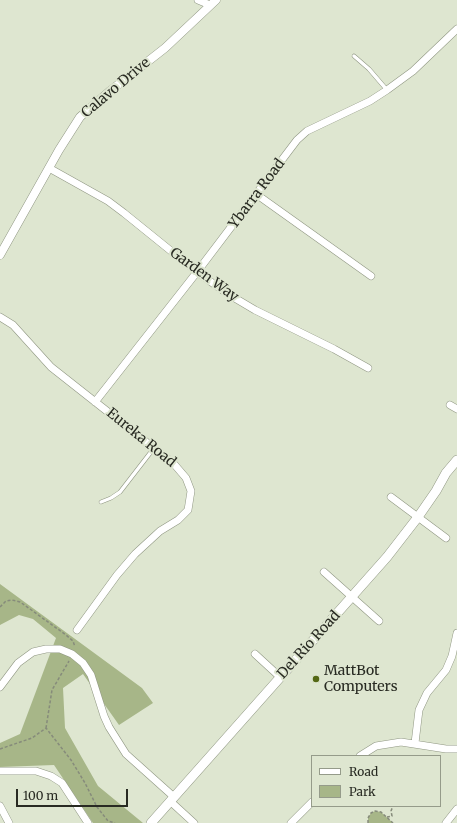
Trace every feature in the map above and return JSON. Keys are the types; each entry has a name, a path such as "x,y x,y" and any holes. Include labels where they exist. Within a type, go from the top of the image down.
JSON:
{"main road":[{"name":"Del Rio Road","path":"151,823 387,557 418,517 436,491 446,473 457,460"}],"street":[{"path":"198,0 213,2"},
{"name":"Calavo Drive","path":"0,255 71,130 80,117 110,91 165,48 213,2"},
{"name":"Ybarra Road","path":"95,402 197,272 297,140 307,131 370,101 387,90 413,71 457,29"},
{"name":"Garden Way","path":"49,168 108,202 124,213 197,272 255,310 334,349 368,368"},
{"path":"256,194 371,276"},
{"name":"Eureka Road","path":"0,317 13,325 51,366 174,464 186,478 191,491 188,510 178,520 160,531 116,574 77,630"},
{"path":"391,497 446,538"},
{"path":"324,572 379,620"},
{"path":"415,743 419,710 427,693 446,670 452,656 457,633"},
{"path":"0,687 18,663 33,652 46,649 60,649 72,654 83,663 91,675 106,722 126,754 194,823"},
{"path":"255,654 280,677"},
{"path":"362,755 376,746 401,742 446,749 457,749"},
{"path":"0,771 36,771 51,776 62,783 88,823"},
{"path":"291,823 311,803"},
{"path":"0,806 9,823"},
{"path":"446,823 457,808"}],"lane":[{"path":"354,56 369,69 387,90"},
{"path":"101,502 120,492 154,448"}],"path":[{"path":"0,607 6,601 12,600 30,608 73,641 75,646 71,659 52,690 46,728 32,738 0,749"},
{"path":"46,728 71,760 97,807 108,821 115,823"},
{"path":"387,818 392,816 391,811 393,807"},
{"path":"368,823 368,818 371,813 375,811 381,812 393,823"}],"green space":[{"path":"0,584 142,688 153,703 119,725 83,674 63,688 65,728 98,786 143,823 93,823 54,765 0,767 0,743 20,734 56,638 33,619 19,615 0,625"},
{"path":"375,811 381,812 393,823 368,823 368,818 371,813"}],"place":[{"name":"MattBot Computers","path":"316,679"}]}
